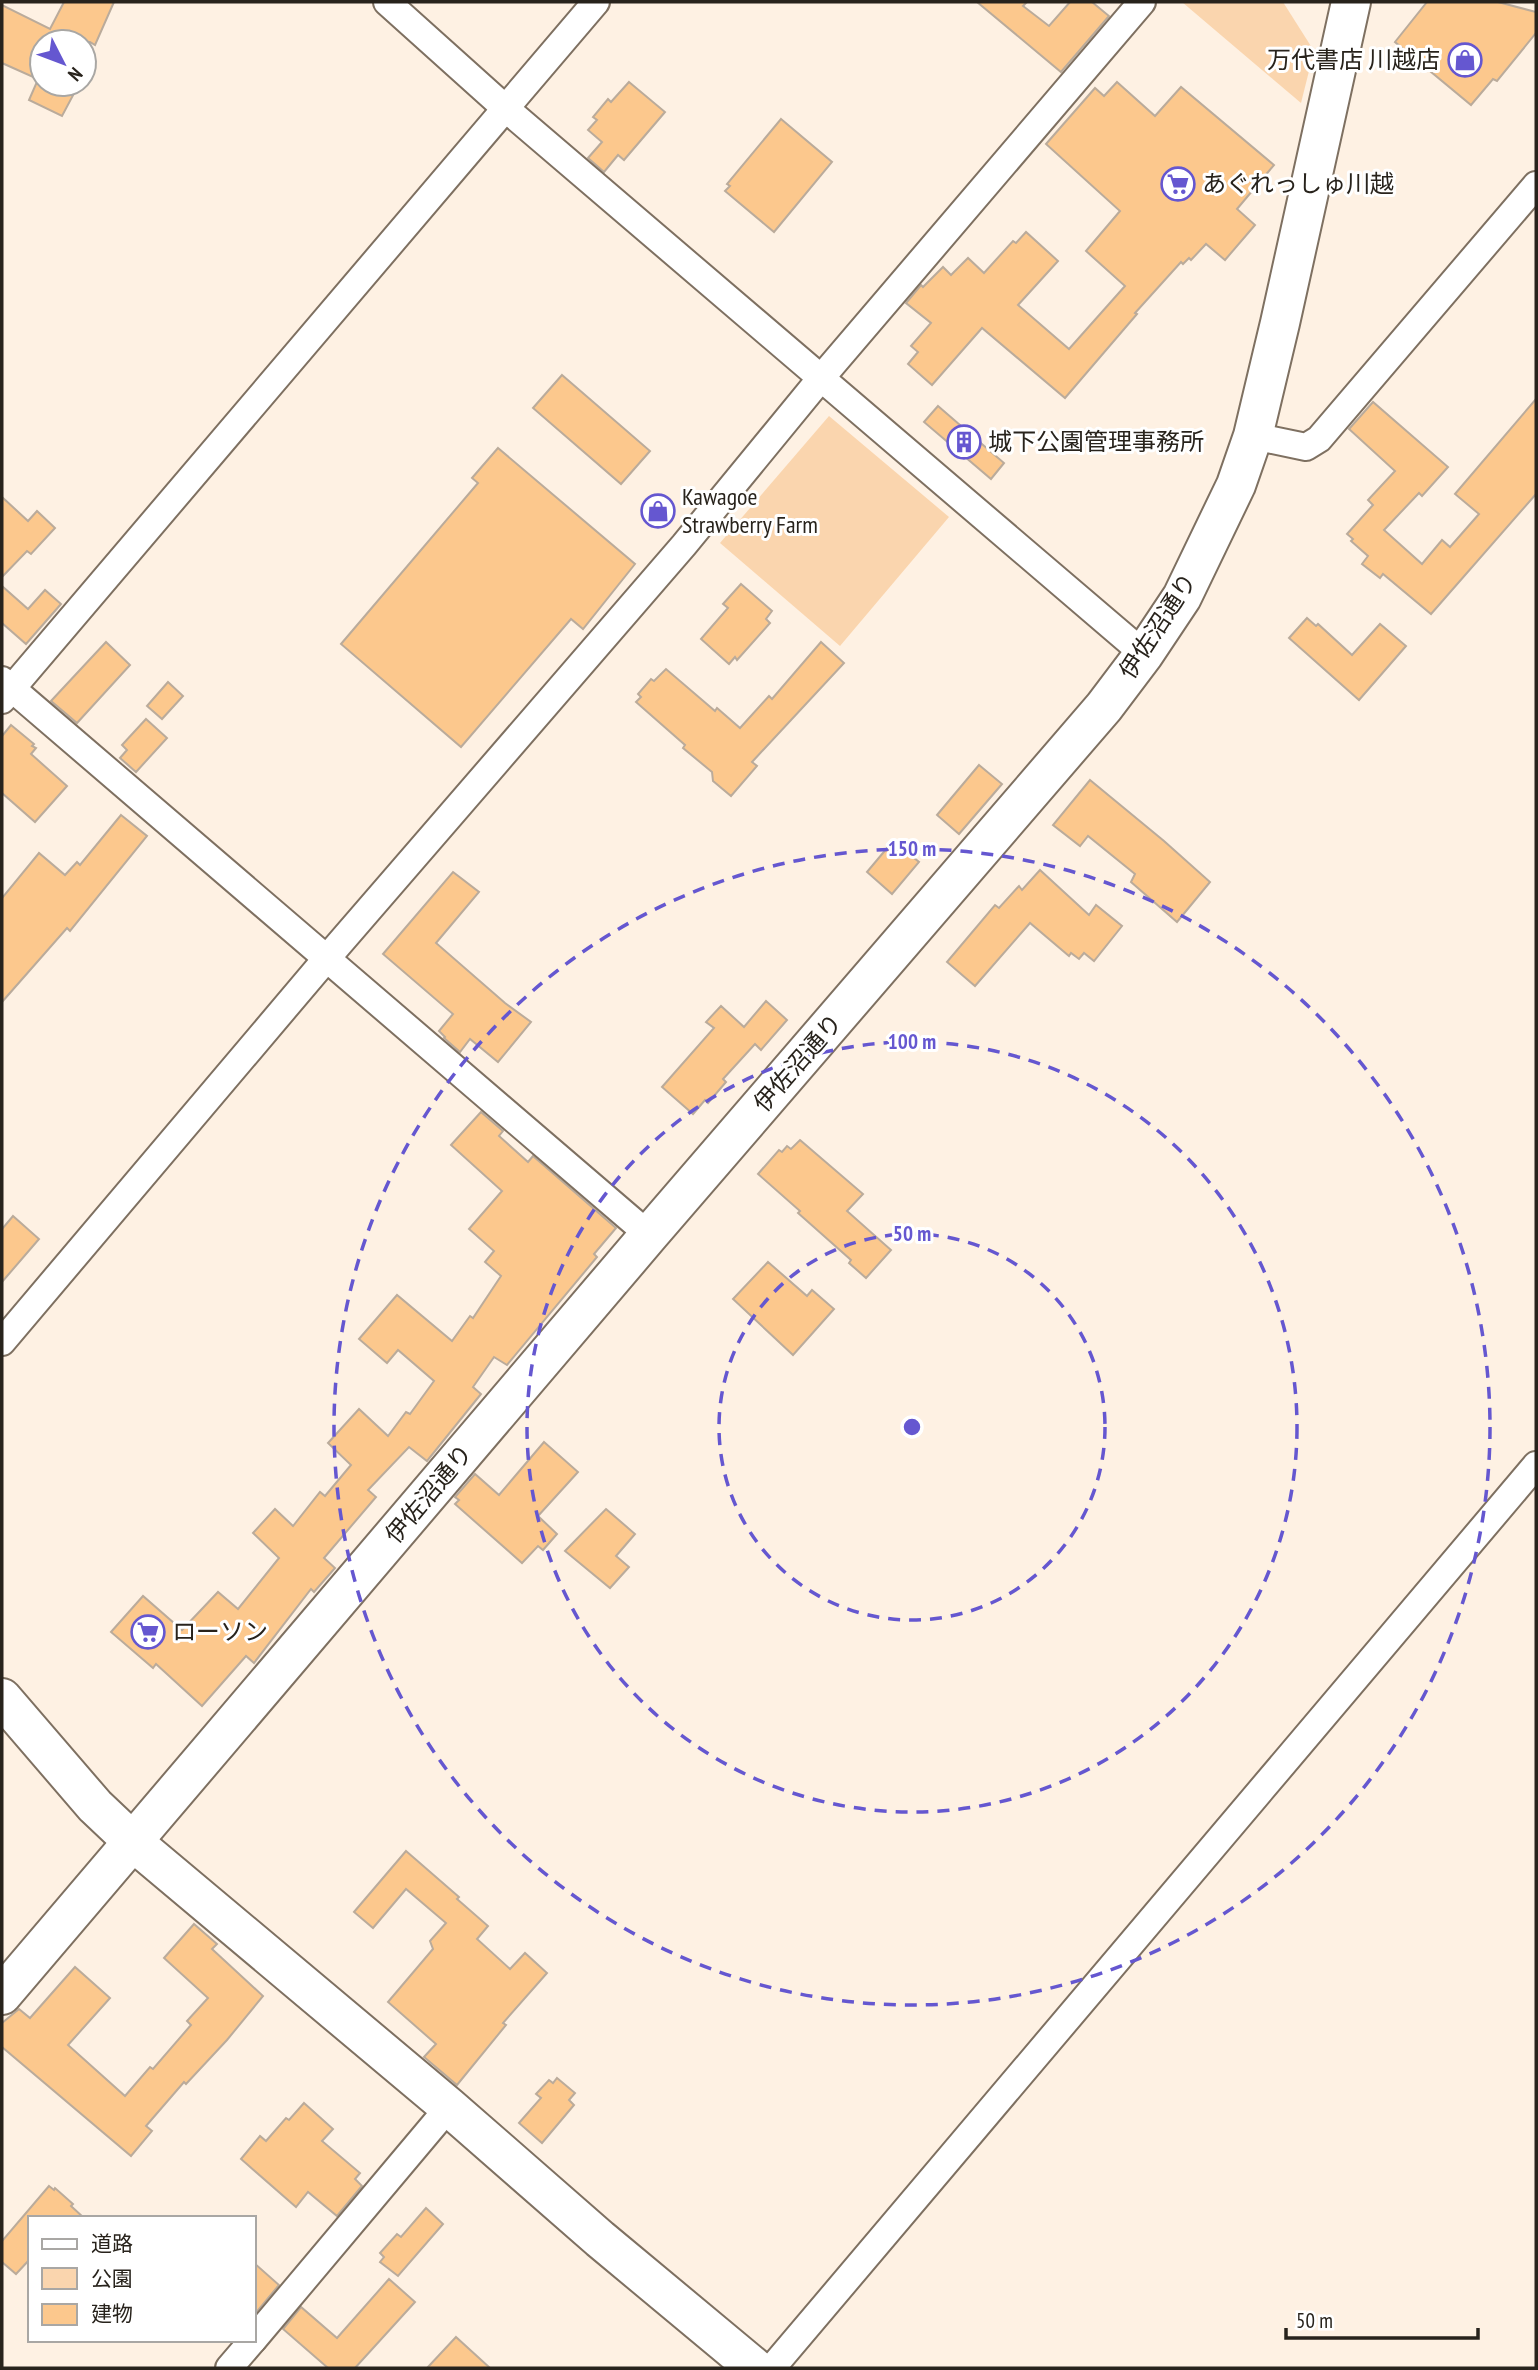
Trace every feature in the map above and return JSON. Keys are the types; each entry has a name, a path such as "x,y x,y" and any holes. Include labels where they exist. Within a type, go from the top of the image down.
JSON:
{"street":[{"path":"387,2 505,108 1144,654"},
{"path":"596,2 5,690 327,958 649,1235"},
{"path":"2,1342 327,958 684,545 821,378 1142,2"},
{"name":"伊佐沼通り","path":"2,1994 649,1235 1104,707 1144,654 1182,597 1236,485 1253,436 1351,2"},
{"path":"1253,436 1306,447 1319,439 1536,184"},
{"path":"772,2368 1536,1465"},
{"path":"2,1698 95,1806 132,1841 755,2368"},
{"path":"256,2336 449,2107"},
{"path":"229,2368 251,2342"}],"green space":[{"path":"1182,2 1283,2 1314,51 1301,103"},
{"path":"829,416 949,517 840,646 720,543"}],"building":[{"path":"64,2 114,2 98,38 98,28 51,28"},
{"path":"977,2 1027,2 1023,6 1049,26 1070,2 1092,2 1109,16 1061,72"},
{"name":"万代書店 川越店","path":"1427,2 1498,2 1536,12 1536,33 1497,81 1493,79 1471,105 1395,42"},
{"path":"2,5 48,28 28,28 28,75 2,63"},
{"path":"629,82 665,112 624,160 618,155 604,172 588,158 602,142 588,130 597,120 593,117 608,99 611,102"},
{"path":"1117,82 1155,116 1181,87 1274,165 1237,209 1255,225 1225,260 1206,244 1191,260 1189,258 1183,264 1181,262 1065,398 982,328 932,385 908,364 918,352 911,346 931,323 906,303 921,285 923,287 943,267 951,275 968,258 984,273 1013,241 1016,243 1026,232 1058,261 1018,305 1069,349 1125,286 1086,251 1120,211 1046,144 1095,88 1104,96"},
{"path":"30,98 72,98 62,116 29,100"},
{"path":"781,119 832,162 774,232 725,191 730,186 727,184"},
{"path":"562,375 650,451 621,484 533,408"},
{"path":"1536,399 1536,494 1431,614 1383,574 1380,578 1362,564 1368,556 1347,534 1373,505 1368,500 1395,471 1349,429 1373,402 1448,467 1422,496 1419,493 1384,530 1422,564 1442,540 1450,547 1479,514 1455,494"},
{"name":"城下公園管理事務所","path":"938,406 1004,463 991,479 924,422"},
{"path":"498,448 635,564 583,629 571,619 461,747 341,644 478,483 472,478"},
{"path":"2,497 28,521 37,511 55,528 31,554 27,551 2,577"},
{"path":"741,584 772,611 766,619 770,623 737,660 735,657 729,664 701,639 728,608 723,604"},
{"path":"2,586 28,609 45,590 61,604 26,644 2,623"},
{"path":"1307,618 1316,626 1318,624 1352,655 1380,624 1406,646 1359,700 1289,638"},
{"path":"106,642 130,665 77,723 51,701"},
{"path":"821,642 844,663 752,762 757,766 731,796 713,781 712,772 683,748 685,745 636,702 641,697 638,694 651,679 654,681 666,669 715,711 717,708 740,728 769,696 772,699"},
{"path":"168,682 183,696 162,719 147,706"},
{"path":"146,719 167,738 136,772 120,758 127,750 122,745"},
{"path":"11,725 34,744 32,746 36,748 31,754 67,786 35,822 2,793 2,736"},
{"path":"979,765 1002,784 959,834 937,815"},
{"path":"1090,780 1210,882 1177,922 1131,882 1135,874 1088,836 1080,846 1053,825"},
{"path":"121,815 147,836 70,931 67,928 2,1002 2,898 39,853 65,875 77,862 80,865"},
{"path":"893,841 919,862 892,894 867,872"},
{"path":"1040,870 1089,915 1096,905 1122,926 1094,961 1084,953 1079,959 1071,953 1069,956 1030,923 975,986 947,962 995,905 999,908 1019,886 1022,890"},
{"path":"453,872 479,892 436,943 531,1022 498,1062 470,1039 460,1052 444,1038 439,1031 453,1014 383,954"},
{"path":"766,1001 787,1020 761,1050 755,1044 723,1079 726,1082 708,1103 705,1100 693,1114 662,1087 714,1028 706,1022 721,1006 744,1027"},
{"path":"481,1112 503,1131 499,1136 528,1162 533,1156 616,1228 594,1254 597,1257 507,1365 494,1357 473,1387 481,1394 427,1461 409,1447 368,1490 376,1497 324,1558 335,1568 314,1592 311,1589 254,1663 246,1656 202,1706 156,1664 153,1668 111,1632 143,1596 182,1630 218,1592 238,1609 279,1558 253,1533 275,1509 293,1526 320,1492 325,1496 351,1465 328,1443 359,1409 388,1436 406,1412 410,1414 434,1381 398,1350 387,1363 359,1339 397,1295 452,1341 470,1316 473,1318 501,1276 485,1262 494,1251 469,1229 502,1191 451,1145"},
{"path":"800,1140 863,1194 847,1211 891,1250 866,1278 849,1263 851,1260 758,1174 779,1150 782,1152 787,1146 791,1149"},
{"path":"13,1216 39,1239 2,1282 2,1229"},
{"path":"768,1262 807,1296 812,1290 834,1309 793,1355 733,1299"},
{"path":"544,1442 578,1472 538,1516 557,1534 543,1550 538,1546 522,1563 455,1504 459,1500 455,1497 475,1474 499,1495"},
{"path":"606,1509 635,1534 616,1556 629,1567 610,1588 565,1551"},
{"path":"406,1851 488,1926 477,1939 510,1969 525,1953 547,1973 503,2023 506,2025 457,2085 424,2057 436,2044 388,2002 433,1949 430,1941 446,1923 406,1889 373,1928 354,1912"},
{"path":"194,1924 217,1944 212,1949 263,1996 227,2040 186,2084 184,2082 146,2126 152,2131 131,2156 2,2047 2,2023 19,2009 30,2018 75,1967 110,1998 68,2045 125,2096 150,2067 153,2069 191,2025 187,2021 208,1998 164,1958"},
{"path":"557,2078 575,2093 569,2100 574,2105 542,2143 519,2123 541,2098 536,2094 549,2080 553,2083"},
{"path":"304,2103 333,2129 322,2141 360,2173 355,2179 362,2186 337,2216 308,2192 296,2207 241,2159 260,2136 266,2141 286,2118 289,2120"},
{"path":"49,2186 73,2204 71,2206 82,2216 28,2216 28,2261 16,2274 2,2262 2,2241"},
{"path":"426,2208 443,2224 398,2276 380,2262 384,2257 380,2253 397,2234 401,2237"},
{"path":"256,2265 279,2285 256,2313"},
{"path":"389,2279 415,2302 355,2368 328,2368 283,2329 301,2307 337,2338"},
{"path":"456,2337 490,2368 427,2368"}],"place":[{"name":"万代書店 川越店","path":"1465,60"},
{"name":"あぐれっしゅ川越","path":"1178,184"},
{"name":"城下公園管理事務所","path":"964,442"},
{"name":"Kawagoe Strawberry Farm","path":"658,511"},
{"name":"ローソン","path":"148,1632"}]}
